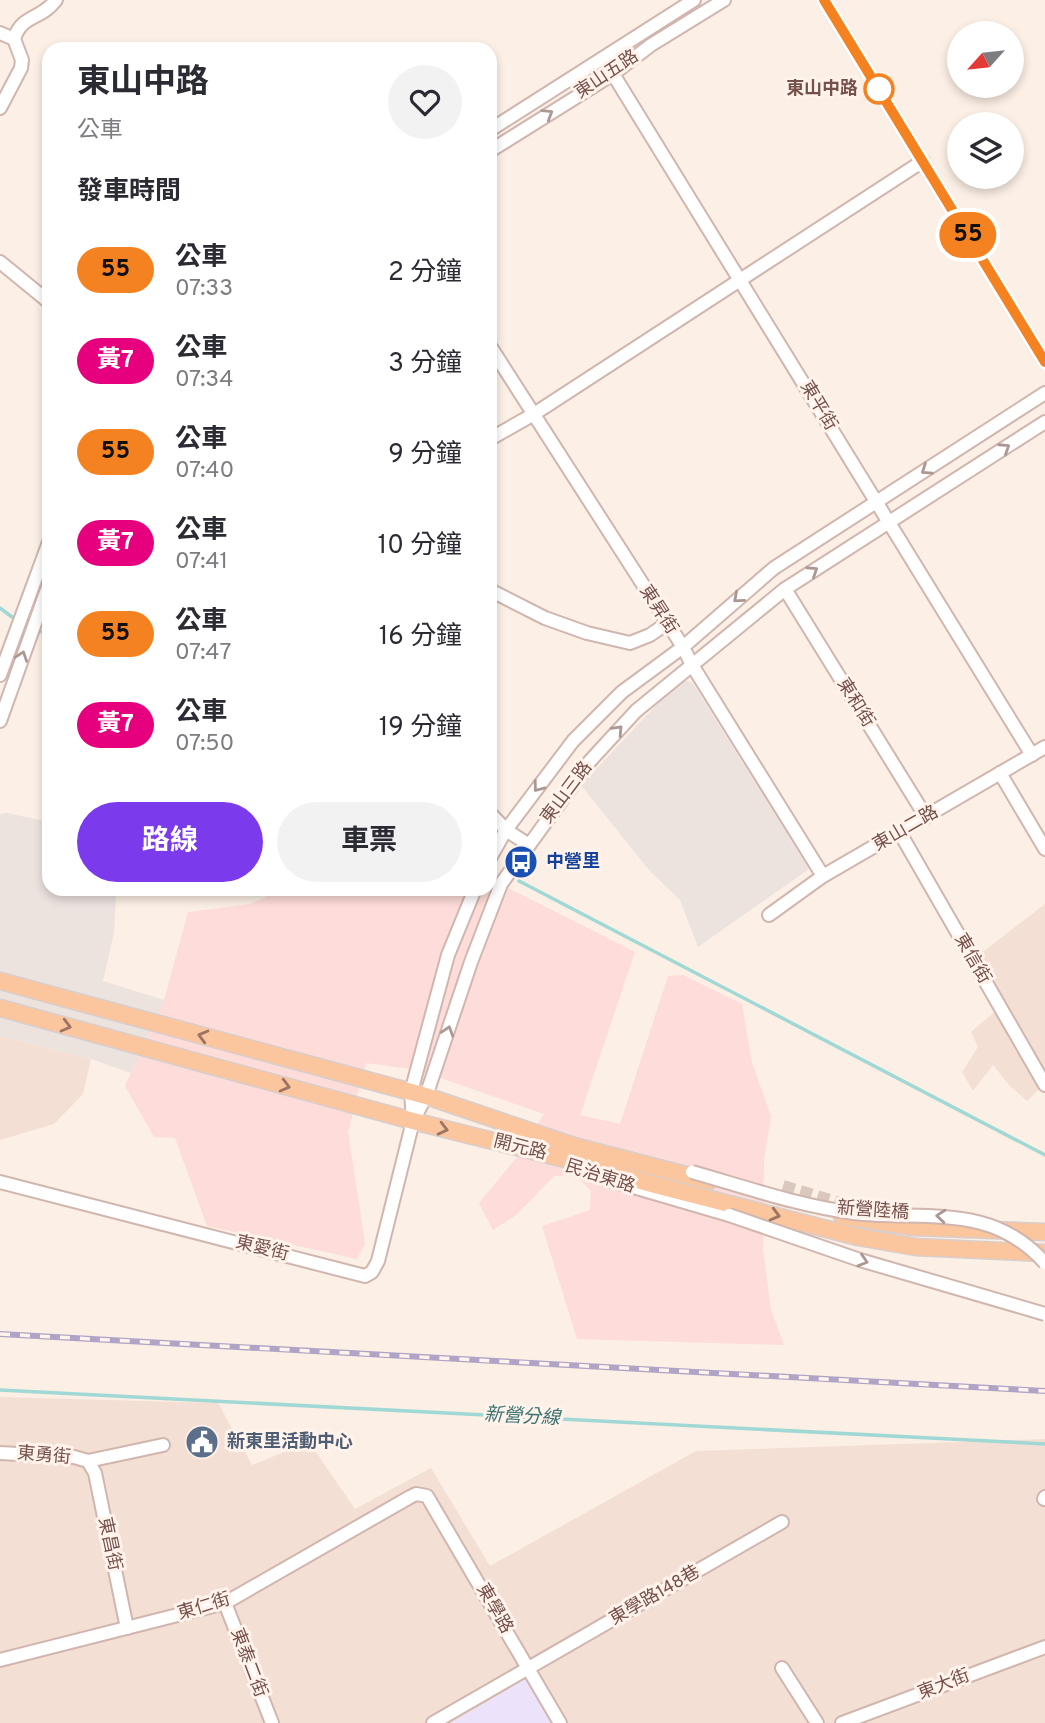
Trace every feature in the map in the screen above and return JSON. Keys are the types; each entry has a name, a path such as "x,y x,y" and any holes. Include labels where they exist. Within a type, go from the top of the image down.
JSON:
{"main road":[{"name":"開元路","path":"0,981 419,1094 574,1146 846,1217 913,1227 1045,1232"},
{"name":"開元路","path":"0,1008 414,1121 858,1237 916,1247 1045,1253"}],"street":[{"path":"0,108 21,68 22,60 14,39 18,27 47,11 56,0"},
{"name":"東山五路","path":"497,126 694,0"},
{"name":"東山五路","path":"497,146 613,74 651,45 724,0"},
{"path":"824,0 1045,362"},
{"path":"0,33 14,39"},
{"name":"東平街","path":"602,59 741,278 1032,755"},
{"path":"497,435 534,414 923,161"},
{"path":"0,262 42,296"},
{"name":"東昇街","path":"497,357 683,647 692,666 823,876"},
{"name":"東山三路","path":"497,846 573,741 622,692 683,647 774,568 1045,393"},
{"name":"東山三路","path":"497,894 501,884 528,845 590,761 636,711 785,589 1045,422"},
{"path":"0,675 42,561"},
{"name":"東和街","path":"785,589 926,817"},
{"path":"497,594 545,618 587,633 630,643 650,635 666,624"},
{"path":"0,721 42,604"},
{"name":"東山二路","path":"769,915 823,876 1045,747"},
{"path":"1000,773 1045,849"},
{"path":"497,820 528,845"},
{"name":"東信街","path":"900,833 1045,1084"},
{"name":"東山三路","path":"414,1121 448,954 472,896"},
{"name":"東山三路","path":"419,1094 496,896"},
{"name":"開元路","path":"476,1111 692,1172"},
{"name":"東愛街","path":"0,1182 365,1276 372,1272 379,1261 414,1121"},
{"name":"民治東路","path":"472,1136 688,1205 729,1215 860,1260 1045,1314"},
{"name":"新營陸橋","path":"692,1172 798,1202 854,1213 968,1219 998,1227 1023,1243 1045,1263"},
{"path":"887,1275 913,1273"},
{"path":"88,1461 163,1444"},
{"name":"東勇街","path":"0,1452 74,1457 88,1461"},
{"name":"東昌街","path":"88,1461 95,1474 127,1628"},
{"name":"東仁街","path":"0,1660 225,1603 410,1497 416,1494 426,1496"},
{"name":"東學路","path":"426,1496 560,1723"},
{"name":"東學路148巷","path":"433,1723 782,1522"},
{"name":"東泰二街","path":"225,1603 272,1723"},
{"name":"東大街","path":"842,1723 1045,1647"},
{"path":"782,1668 817,1723"}],"shaded area":[{"path":"680,680 692,682 809,869 698,947 680,900 649,870 581,785"},
{"path":"0,814 42,820 42,896 116,896 114,932 103,981 164,1000 131,1073 91,1059 0,1036"},
{"path":"497,883 635,952 580,1115 620,1124 668,976 683,975 742,1004 752,1063 771,1116 764,1160 763,1249 771,1310 784,1345 577,1339 542,1226 590,1210 591,1191 575,1175 554,1176 516,1215 493,1230 479,1203 517,1157 544,1114 418,1070 366,1063 348,1132 365,1243 357,1259 207,1226 175,1138 154,1137 125,1086 164,1000 188,912 250,904 268,896 497,896"},
{"path":"1045,904 1045,1083 1027,1101 993,1065 973,1091 962,1072 978,1047 971,1032 999,1008 971,961"},
{"path":"0,1036 91,1059 83,1094 54,1124 0,1140"},
{"path":"0,1397 218,1403 252,1465 309,1442 355,1509 431,1468 490,1566 696,1451 1045,1439 1045,1723 0,1723"},
{"path":"527,1678 554,1723 450,1723"}],"waterway":[{"path":"0,608 12,617"},
{"path":"519,881 1045,1155"},
{"name":"新營分線","path":"0,1390 1045,1444"}],"tunnel":[{"path":"783,1186 843,1204 895,1211"}],"railway":[{"path":"0,1334 1045,1391"}],"bus line":[{"name":"55","path":"824,0 1045,362"}],"place":[{"name":"東山中路","path":"879,89"},
{"name":"中營里","path":"521,862"},
{"name":"新東里活動中心","path":"202,1442"}]}
